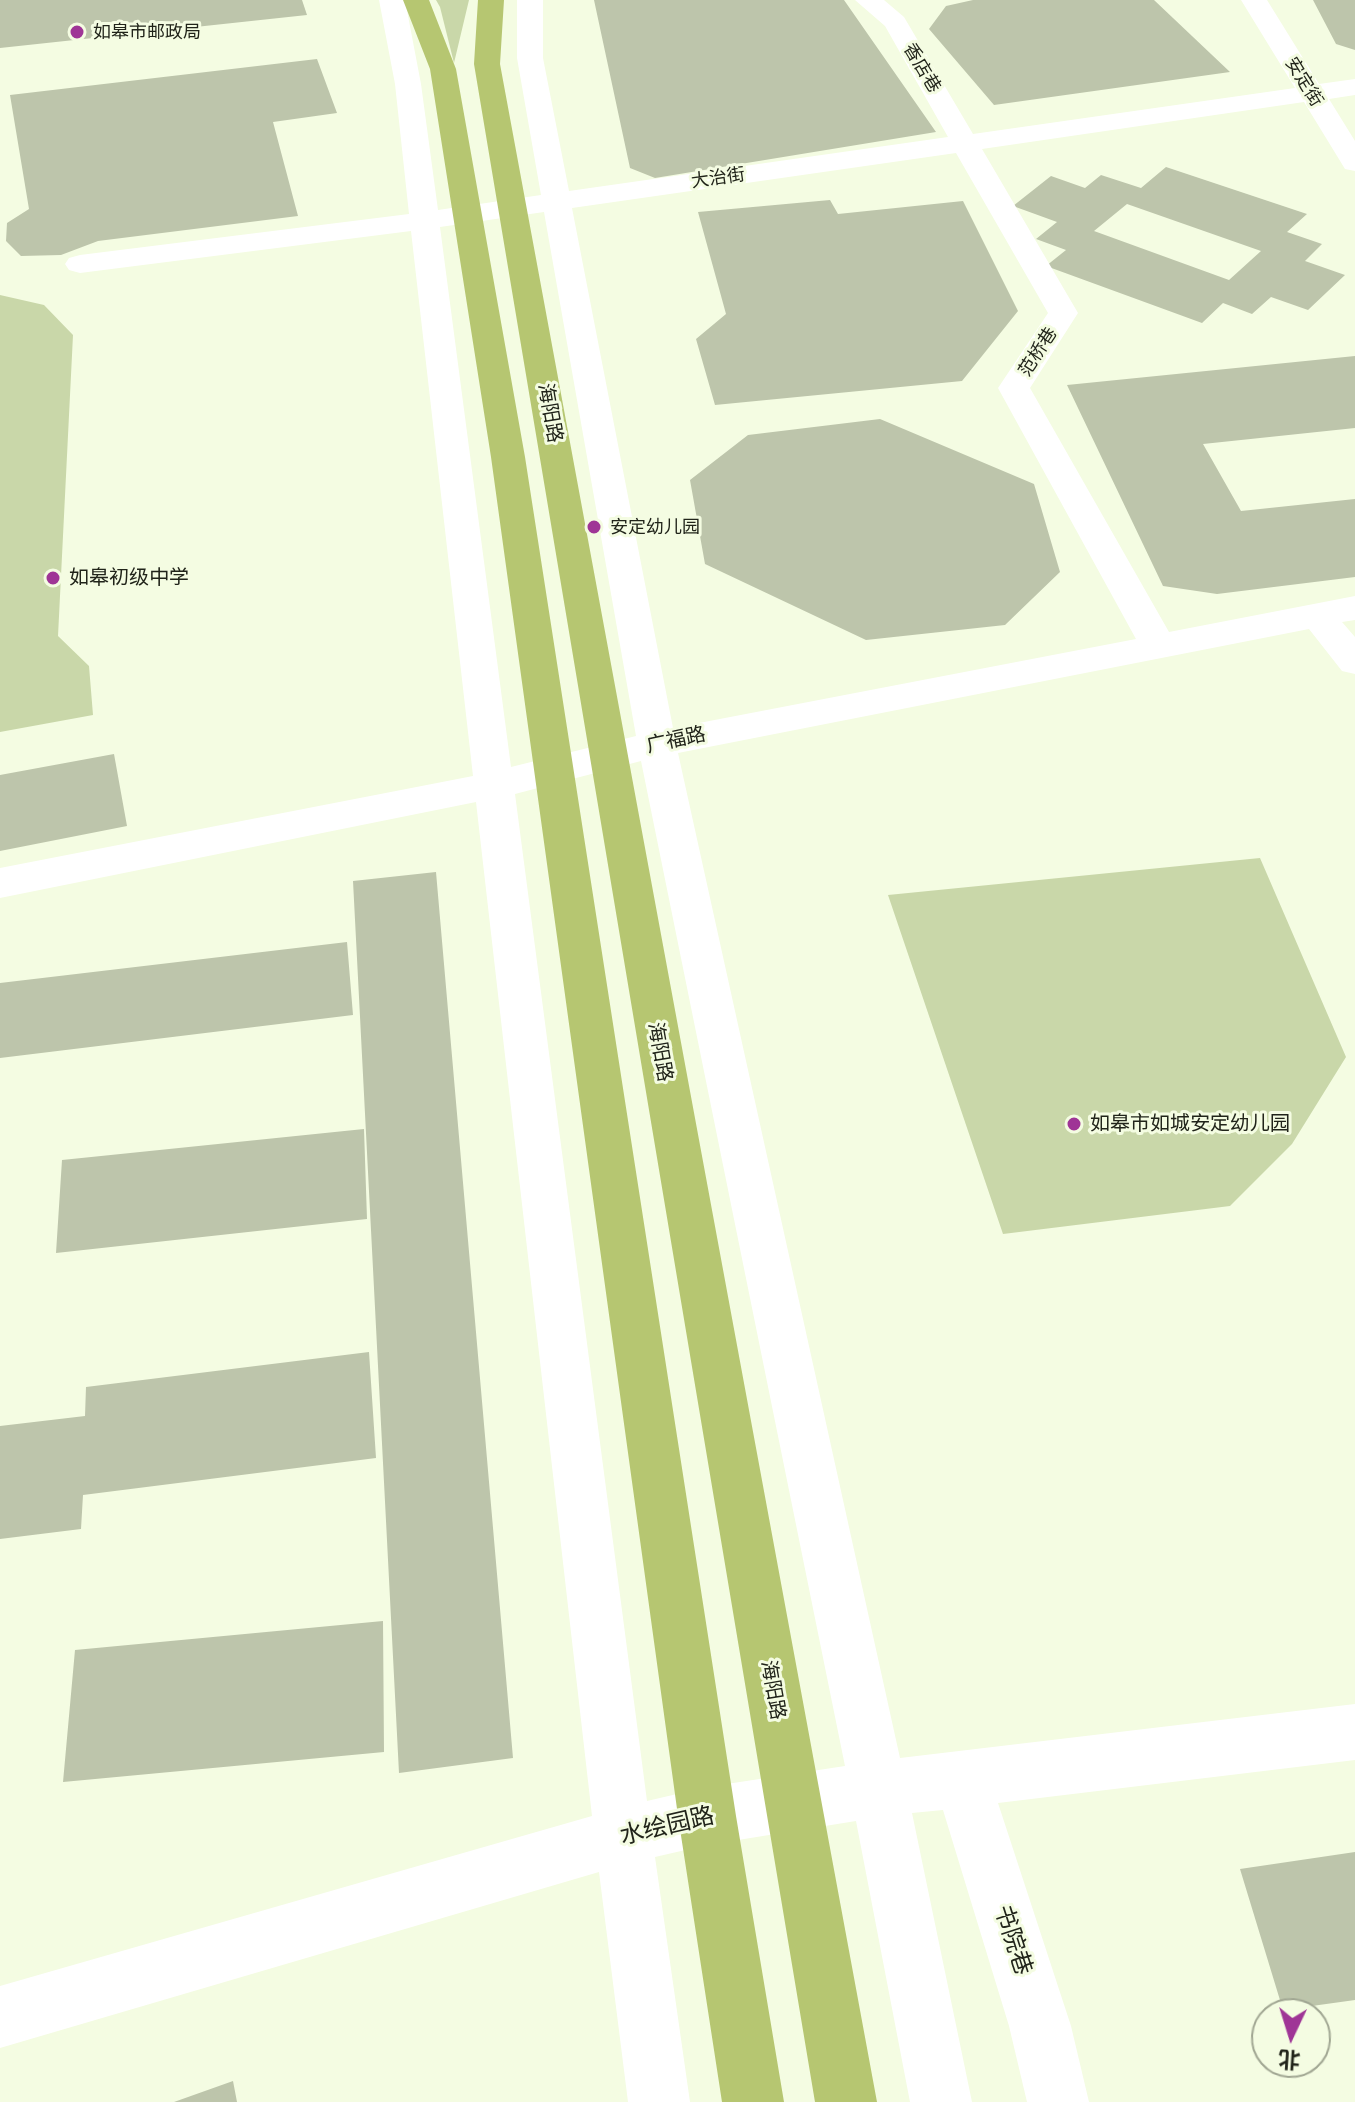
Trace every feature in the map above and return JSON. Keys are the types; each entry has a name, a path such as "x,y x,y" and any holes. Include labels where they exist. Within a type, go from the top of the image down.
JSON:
{"main road":[{"path":"416,0 443,69 467,213 555,769 707,1816 753,2102"},
{"name":"海阳路","path":"502,3 487,64 846,2102"}],"street":[{"path":"392,0 408,84 623,1836 659,2102"},
{"name":"香店巷","path":"868,0 895,22 967,143"},
{"name":"安定街","path":"1254,0 1355,163"},
{"path":"502,3 530,58 657,744 878,1789 941,2102"},
{"name":"大治街","path":"80,264 423,221 1355,87"},
{"name":"范桥巷","path":"967,143 1063,313 1014,388 1158,646"},
{"name":"广福路","path":"0,883 495,785 657,744 1355,608"},
{"path":"1318,616 1355,662"},
{"name":"水绘园路","path":"0,2017 623,1836 707,1816 878,1789 1355,1732"},
{"name":"书院巷","path":"962,1779 1040,2026 1058,2102"}],"green space":[{"path":"436,0 469,0 454,63 440,7"},
{"path":"0,295 44,305 73,335 58,636 89,666 93,715 0,732"},
{"path":"1260,858 1346,1057 1292,1144 1230,1206 1003,1234 888,895"}],"building":[{"name":"如皋市邮政局","path":"0,0 302,0 307,15 0,48"},
{"path":"594,0 844,0 936,132 655,178 630,168"},
{"path":"973,0 1154,0 1230,72 994,105 929,29 946,6"},
{"path":"1313,0 1355,0 1355,50 1336,44"},
{"path":"317,59 337,113 273,122 298,216 98,241 61,255 21,256 6,241 7,223 29,209 10,95"},
{"path":"1166,167 1307,214 1287,232 1322,244 1305,261 1345,275 1308,310 1271,297 1252,314 1223,303 1202,323 1046,266 1066,250 1036,239 1057,222 1013,206 1051,176 1085,188 1101,175 1141,188","holes":["1127,204 1261,251 1229,280 1094,231"]},
{"path":"830,200 838,214 963,201 1018,311 962,381 715,405 696,339 726,314 698,212"},
{"path":"1355,356 1355,428 1203,444 1241,511 1355,499 1355,577 1217,594 1163,586 1067,385"},
{"path":"880,419 1034,484 1060,572 1005,625 866,640 705,564 690,480 748,435"},
{"path":"114,754 127,826 0,851 0,775"},
{"path":"436,872 513,1758 399,1773 353,881"},
{"path":"347,942 353,1015 0,1058 0,983"},
{"path":"364,1129 367,1219 56,1253 62,1160"},
{"path":"369,1352 376,1458 83,1495 81,1529 0,1539 0,1426 85,1416 86,1387"},
{"path":"383,1621 384,1752 63,1782 75,1650"},
{"path":"1355,1852 1355,2000 1331,2003 1331,1998 1279,1998 1240,1869"},
{"path":"233,2081 237,2102 174,2102"}],"place":[{"name":"如皋市邮政局","path":"77,32"},
{"name":"安定幼儿园","path":"594,527"},
{"name":"如皋初级中学","path":"53,578"},
{"name":"如皋市如城安定幼儿园","path":"1074,1124"}]}
